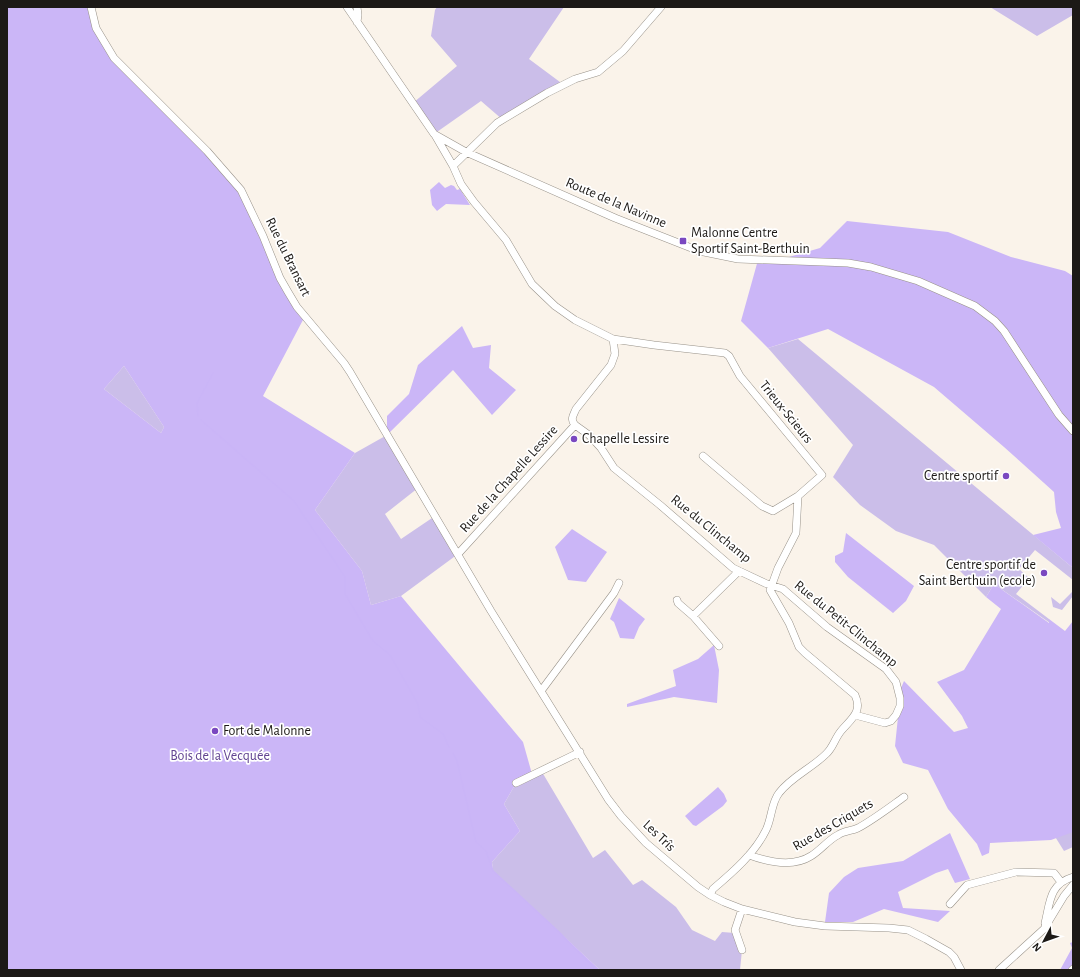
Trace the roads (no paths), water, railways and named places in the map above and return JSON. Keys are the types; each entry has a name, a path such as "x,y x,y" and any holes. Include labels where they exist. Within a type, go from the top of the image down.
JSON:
{"street":[{"name":"Rue du Bransart","path":"91,7 96,28 114,58 207,151 241,190 263,236 280,278 288,292 297,307 344,363 458,554"},
{"name":"Route de la Navinne","path":"347,7 434,134 466,152 609,215 699,251 738,259 848,263 871,267 918,281 975,306 995,321 1004,331 1059,415 1073,431"},
{"path":"357,7 357,22"},
{"path":"453,166 497,123 575,79 598,72 623,51 661,7"},
{"path":"434,134 453,166 461,184 506,240 532,284 554,306 575,320 613,339"},
{"name":"Rue de la Chapelle Lessire","path":"458,554 575,425 572,421 572,417 576,409 611,365 615,354 613,339"},
{"name":"Trieux-Scieurs","path":"613,339 725,353 729,356 740,376 822,475 798,496"},
{"name":"Rue du Clinchamp","path":"575,425 589,435 601,448 614,468 660,505 733,568 772,585"},
{"path":"703,456 762,506 773,512 798,496"},
{"path":"710,895 713,889 749,855 766,831 775,798 778,794 784,787 812,767 828,753 839,732 855,715 858,701 856,695 805,653 797,644 789,623 770,590 778,568 796,533 798,496"},
{"name":"Les Trîs","path":"458,554 608,799 636,834 684,876 710,895 742,909 795,922 825,926 908,930 949,952 954,957 961,970"},
{"path":"693,616 739,571"},
{"path":"541,691 614,593 619,583"},
{"name":"Rue du Petit-Clinchamp","path":"772,585 783,589 828,627 886,669 896,682 900,698 900,706 891,721 882,723 855,715"},
{"path":"677,600 678,603 693,616 719,646"},
{"path":"516,784 580,752"},
{"name":"Rue des Criquets","path":"749,855 766,861 782,863 796,862 811,856 833,837 840,833 859,828 904,797"},
{"path":"950,904 967,885 1016,872 1054,873 1061,882"},
{"path":"1044,929 1050,901 1056,888 1061,882 1073,878"},
{"path":"1000,970 1044,929 1064,896 1073,885"},
{"path":"742,909 735,930 742,950"}],"waterway":[{"path":"198,416 197,403 213,373"},
{"path":"201,420 294,501 345,577 345,594 373,641 390,655 418,704 420,717 443,734 449,747"},
{"path":"453,753 457,761 476,842 486,851 493,871 558,931 596,970"}],"place":[{"name":"Malonne Centre Sportif Saint-Berthuin","path":"683,241"},
{"name":"Chapelle Lessire","path":"574,439"},
{"name":"Centre sportif","path":"1006,476"},
{"name":"Centre sportif de Saint Berthuin (ecole)","path":"1044,573"},
{"name":"Fort de Malonne","path":"215,731"}],"park label":[{"name":"Bois de la Vecquée","path":"220,756"}]}
